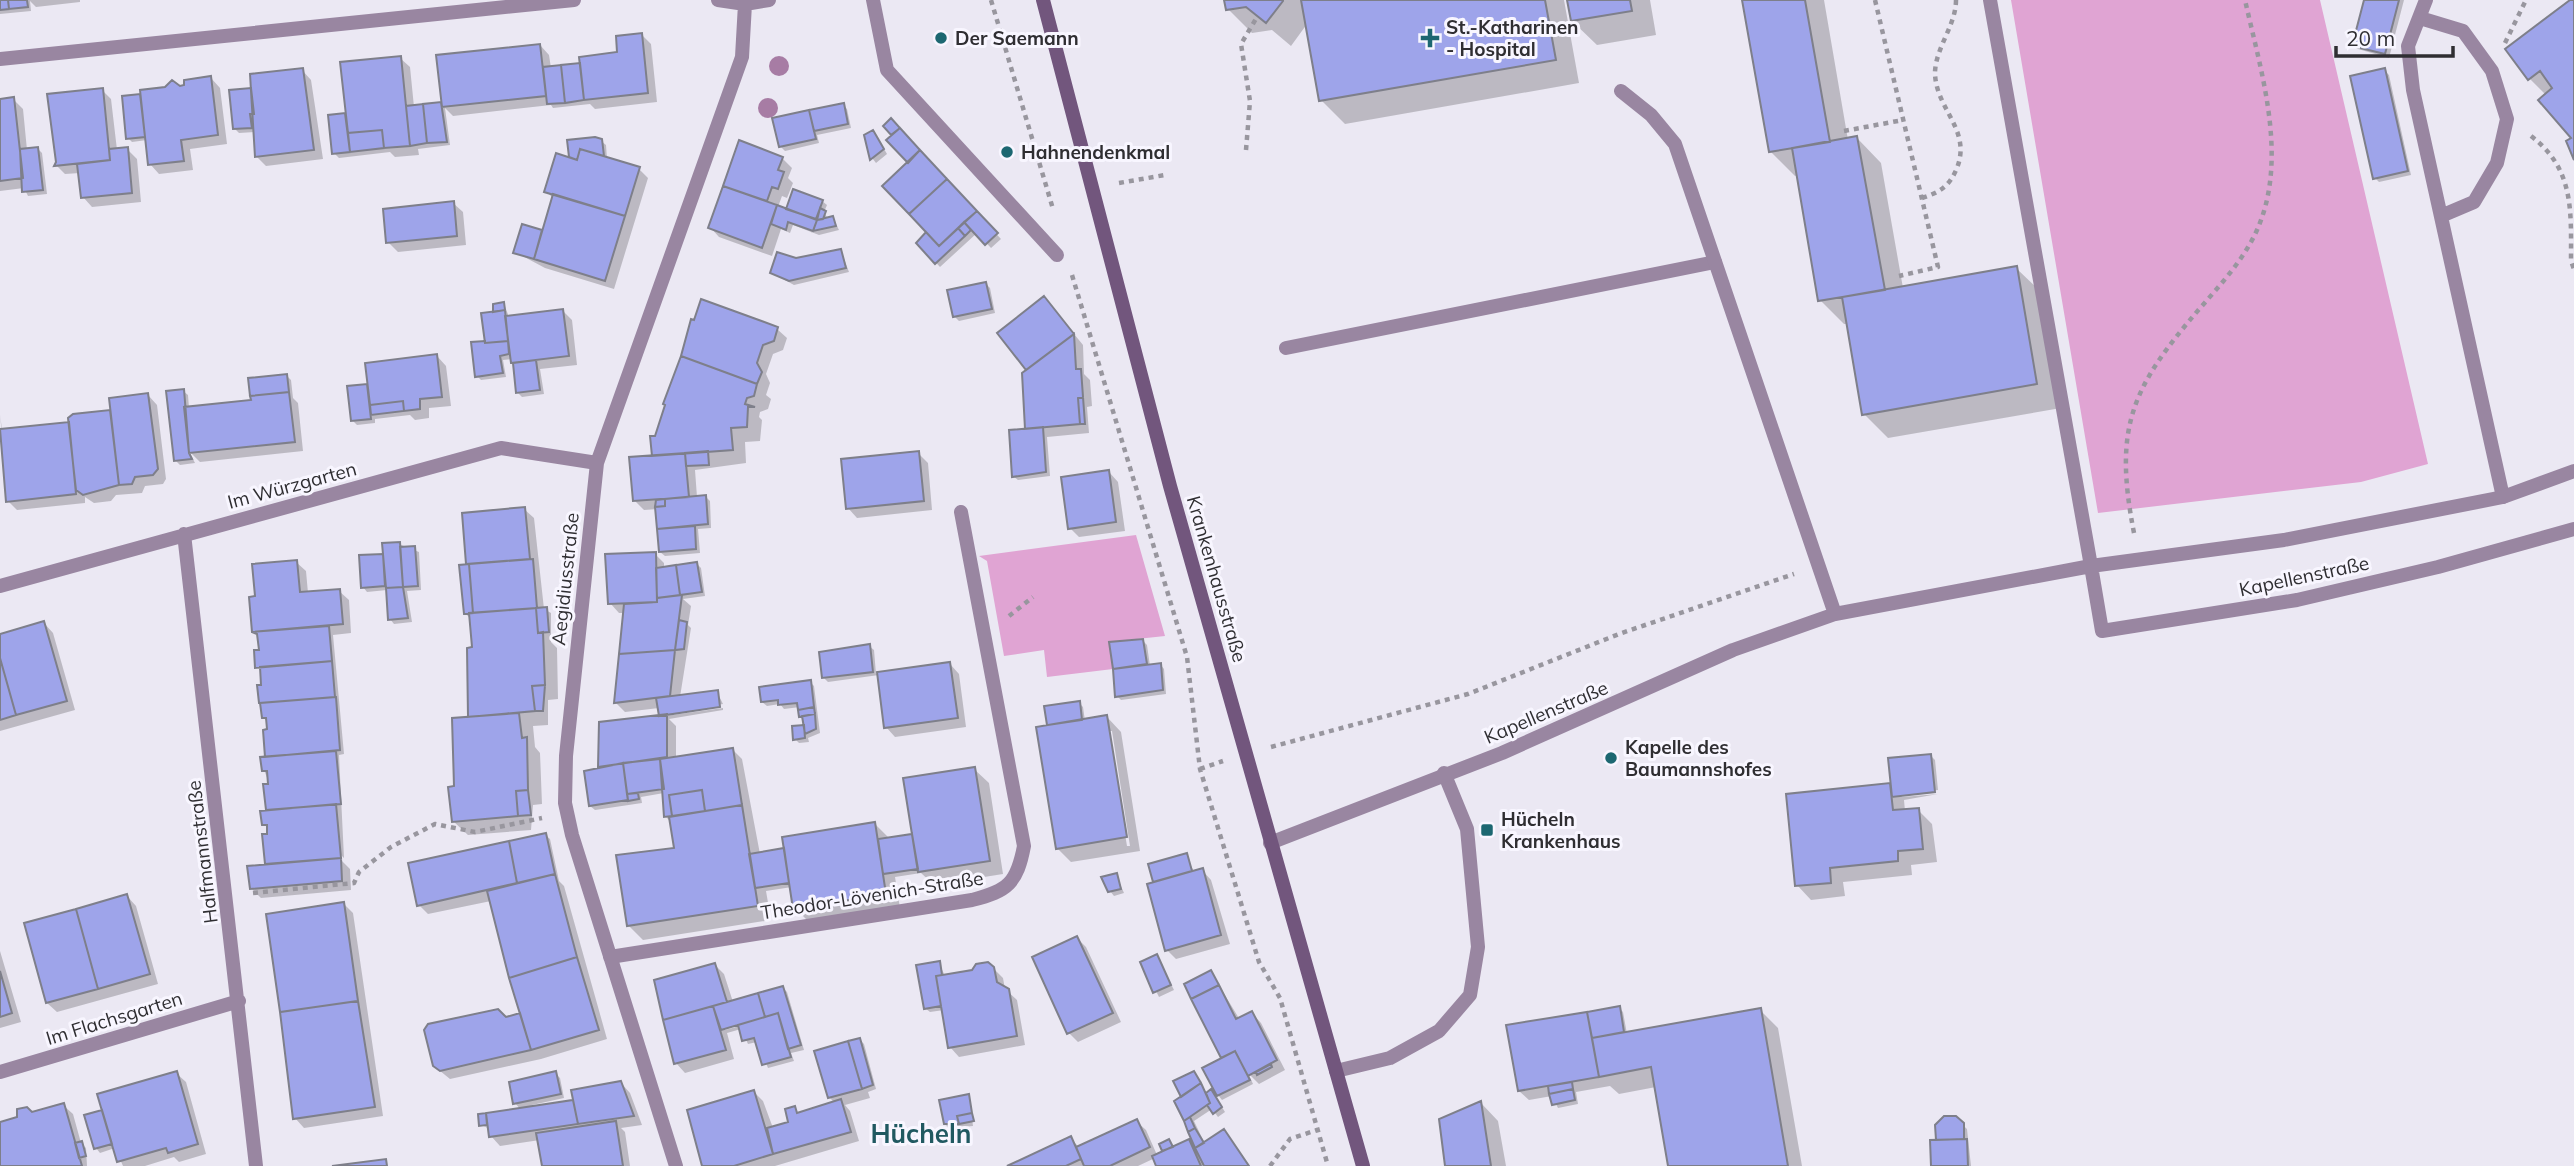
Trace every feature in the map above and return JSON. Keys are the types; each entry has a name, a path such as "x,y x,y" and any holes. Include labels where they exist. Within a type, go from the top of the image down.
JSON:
{"street":[{"path":"0,59 574,0"},
{"path":"718,0 745,4 769,0"},
{"path":"873,0 887,70 1056,255"},
{"name":"Krankenhausstraße","path":"1043,0 1170,486 1363,1166"},
{"path":"1990,0 2091,566"},
{"path":"2426,0 2408,46 2413,90 2503,497"},
{"name":"Aegidiusstraße","path":"676,1166 567,813 566,756 597,463 742,57 745,4"},
{"path":"2420,18 2463,31 2492,71 2507,119 2497,163 2474,202 2441,216"},
{"path":"1621,92 1651,116 1675,144 1835,614"},
{"path":"1286,348 1715,262"},
{"name":"Im Würzgarten","path":"0,586 501,448 597,463"},
{"name":"Kapellenstraße","path":"1270,843 1444,773 1502,753 1733,650 1835,614 2138,558 2284,540 2503,497 2574,471"},
{"name":"Theodor-Lövenich-Straße","path":"610,957 1002,893 1019,870 1024,846 961,512"},
{"name":"Kapellenstraße","path":"2091,566 2102,631 2297,600 2438,566 2574,528"},
{"name":"Halfmannstraße","path":"184,534 256,1166"},
{"path":"1336,1070 1390,1058 1439,1031 1470,995 1478,947 1467,829 1444,773"},
{"name":"Im Flachsgarten","path":"0,1072 239,1001"}],"path":[{"path":"991,0 1054,213"},
{"path":"1875,0 1938,267 1899,276"},
{"path":"1922,198 1942,191 1951,180 1962,152 1960,135 1941,100 1935,71 1956,0"},
{"path":"2138,558 2125,477 2125,443 2133,408 2158,357 2239,263 2257,229 2268,190 2271,146 2268,119 2245,0"},
{"path":"2492,71 2526,0"},
{"path":"1246,150 1250,101 1241,44 1257,17"},
{"path":"2507,119 2552,150 2572,190 2571,261 2574,269"},
{"path":"1844,131 1903,120"},
{"path":"1094,187 1165,175"},
{"path":"1070,266 1187,657 1200,769 1259,962 1280,998 1328,1166"},
{"path":"1200,769 1468,694 1619,634 1817,567"},
{"path":"226,896 354,883 359,872 391,847 435,824 475,832 567,813"},
{"path":"1270,1166 1290,1139 1349,1119"}],"shaded area":[{"path":"2011,0 2320,0 2428,464 2361,482 2098,513"},
{"path":"1136,535 1165,636 1109,642 1113,669 1047,677 1044,650 1004,656 987,561 979,556"}],"building":[{"path":"0,0 8,0 9,9 0,10"},
{"path":"8,0 27,0 28,7 9,9"},
{"path":"1224,0 1283,1 1266,23 1246,7 1226,10"},
{"name":"St.-Katharinen - Hospital","path":"1301,0 1545,0 1556,60 1319,101"},
{"name":"St.-Katharinen - Hospital","path":"1567,0 1630,0 1632,11 1571,21"},
{"path":"1742,0 1805,0 1830,142 1769,152"},
{"path":"2364,0 2399,0 2385,54 2352,46"},
{"path":"2570,0 2574,0 2574,160 2566,141 2571,138 2538,100 2552,88 2540,71 2528,80 2505,49"},
{"path":"642,33 648,93 584,100 579,57 617,52 616,36"},
{"path":"540,44 546,96 442,107 436,55"},
{"path":"401,56 410,146 384,148 382,130 348,133 340,62"},
{"path":"580,63 584,100 565,103 561,65"},
{"path":"561,65 565,103 547,104 543,67"},
{"path":"303,68 314,150 255,157 250,74"},
{"path":"2385,68 2408,171 2373,179 2350,76"},
{"path":"211,76 218,135 181,140 184,161 148,165 140,90 165,87 172,80 180,86 184,85 184,80"},
{"path":"103,88 110,160 54,166 56,162 47,94"},
{"path":"251,88 254,114 250,114 252,128 233,129 229,90"},
{"path":"140,94 145,137 126,139 122,96"},
{"path":"14,97 23,178 0,181 0,99"},
{"path":"441,102 447,142 427,143 423,104"},
{"path":"844,103 848,124 814,131 809,110"},
{"path":"423,104 427,143 410,146 406,106"},
{"path":"809,110 816,139 779,147 772,118"},
{"path":"345,113 350,152 332,154 328,115"},
{"path":"891,118 900,128 891,135 883,126"},
{"path":"900,128 920,150 908,163 886,140"},
{"path":"382,130 384,148 350,152 348,133"},
{"path":"873,130 884,149 870,160 864,135"},
{"path":"1857,136 1885,290 1818,301 1792,148"},
{"path":"595,137 602,139 604,156 580,149 577,160 569,157 567,140"},
{"path":"739,140 783,157 778,170 784,172 778,189 772,187 767,201 723,186"},
{"path":"38,147 43,190 22,192 20,149"},
{"path":"128,147 132,193 81,198 77,164 110,160 109,149"},
{"path":"580,149 640,167 625,216 544,192 556,153 577,160"},
{"path":"920,150 947,179 909,214 882,186"},
{"path":"947,179 977,211 939,246 909,214"},
{"path":"723,186 777,205 762,248 708,228"},
{"path":"793,189 823,200 816,219 786,209"},
{"path":"553,194 625,216 605,281 534,259"},
{"path":"454,201 457,236 386,243 383,209"},
{"path":"777,205 817,220 813,231 788,222 786,230 771,224"},
{"path":"820,208 826,211 823,219 817,220"},
{"path":"977,211 998,233 985,245 964,222"},
{"path":"833,216 836,226 813,231 817,220"},
{"path":"964,222 971,230 965,236 958,228"},
{"path":"522,224 542,230 534,259 513,253"},
{"path":"958,228 965,236 935,264 916,243 926,232 939,246"},
{"path":"841,249 846,268 789,281 770,273 777,252 796,258"},
{"path":"2017,266 2037,384 1862,415 1842,297"},
{"path":"986,282 992,309 953,317 947,290"},
{"path":"1044,296 1074,334 1026,370 997,333"},
{"path":"701,299 778,327 774,341 763,345 757,363 762,372 757,384 681,356 691,319 694,320"},
{"path":"504,302 505,310 493,312 493,304"},
{"path":"563,309 569,356 511,363 505,316"},
{"path":"505,310 508,341 485,343 481,313"},
{"path":"1074,334 1076,369 1081,369 1083,397 1078,398 1080,424 1025,429 1022,373"},
{"path":"508,341 509,354 500,356 503,373 475,377 471,342"},
{"path":"437,354 442,397 420,399 420,409 404,411 403,401 370,405 365,363"},
{"path":"681,356 757,384 754,396 747,398 745,404 755,407 748,407 747,427 731,428 733,450 652,456 650,436 655,436 665,405 663,404"},
{"path":"536,360 540,390 516,393 513,363"},
{"path":"287,374 289,392 250,396 248,378"},
{"path":"367,384 371,419 351,421 347,386"},
{"path":"184,389 189,453 192,459 174,461 166,391"},
{"path":"289,392 295,442 189,453 184,407 251,400 250,396"},
{"path":"148,393 158,469 153,475 135,477 132,484 119,485 109,398"},
{"path":"1083,397 1085,424 1080,424 1078,398"},
{"path":"403,401 404,411 371,415 370,405"},
{"path":"110,410 119,485 83,495 76,490 68,418 73,414"},
{"path":"69,422 76,494 6,502 0,429"},
{"path":"1043,427 1046,472 1012,477 1009,430"},
{"path":"708,451 709,465 686,466 685,453"},
{"path":"919,451 924,501 846,509 841,459"},
{"path":"685,453 689,497 633,501 629,457"},
{"path":"1109,470 1116,522 1068,529 1061,477"},
{"path":"706,495 708,524 657,529 655,507 665,506 665,499"},
{"path":"665,499 665,506 655,507 656,500"},
{"path":"525,507 530,559 466,564 462,513"},
{"path":"695,526 696,549 659,552 657,529"},
{"path":"400,542 403,587 386,588 382,543"},
{"path":"415,546 418,586 403,587 400,547"},
{"path":"656,552 657,602 608,604 605,554"},
{"path":"383,554 385,586 361,588 359,555"},
{"path":"533,559 537,608 473,613 469,564"},
{"path":"297,560 300,592 340,589 343,624 252,632 249,597 255,596 252,564"},
{"path":"697,562 702,592 680,595 676,565"},
{"path":"469,564 473,613 464,614 459,565"},
{"path":"676,565 680,595 657,598 656,568"},
{"path":"403,587 408,618 388,620 386,588"},
{"path":"682,595 675,650 619,654 624,604 657,602 657,598"},
{"path":"547,607 549,632 538,633 536,608"},
{"path":"536,608 538,633 543,632 545,685 532,686 535,711 468,717 467,648 472,647 469,613"},
{"path":"679,620 687,622 684,649 675,650"},
{"path":"44,621 67,701 16,715 0,658 0,634"},
{"path":"329,626 332,661 255,668 254,650 259,650 257,634 252,632"},
{"path":"1143,639 1147,664 1113,669 1109,642"},
{"path":"870,644 873,672 822,678 819,652"},
{"path":"675,650 670,696 614,703 619,654"},
{"path":"0,658 16,715 0,720"},
{"path":"332,661 335,697 259,703 257,685 261,685 260,667"},
{"path":"950,662 958,718 884,728 877,672"},
{"path":"1161,663 1163,690 1115,697 1113,669"},
{"path":"811,680 814,707 798,710 797,703 778,705 778,700 761,702 759,687"},
{"path":"545,685 543,711 535,711 532,686"},
{"path":"718,690 720,707 659,716 656,698"},
{"path":"336,697 340,750 265,757 263,730 267,729 266,718 262,718 260,703"},
{"path":"1080,701 1082,720 1047,725 1044,706"},
{"path":"814,707 815,714 799,717 798,710"},
{"path":"519,713 522,738 527,737 528,790 516,791 518,816 452,822 448,787 454,786 452,718"},
{"path":"667,714 667,757 598,767 599,722"},
{"path":"815,714 816,729 805,734 802,716"},
{"path":"1107,715 1127,837 1056,849 1036,727"},
{"path":"804,725 805,738 793,740 792,726"},
{"path":"733,748 742,805 705,811 702,790 669,795 672,816 664,817 660,759"},
{"path":"336,751 341,804 266,810 263,784 268,784 267,771 262,771 260,757"},
{"path":"1931,754 1935,792 1892,797 1888,758"},
{"path":"660,759 664,789 627,794 623,763"},
{"path":"623,763 628,800 589,806 584,771"},
{"path":"975,767 990,861 918,872 903,778"},
{"path":"1890,783 1893,810 1919,808 1923,849 1898,851 1898,861 1830,868 1831,883 1795,886 1786,794"},
{"path":"528,790 531,815 518,816 516,791"},
{"path":"702,790 705,811 672,816 669,795"},
{"path":"638,793 639,799 628,801 627,794"},
{"path":"336,804 341,858 265,864 262,834 267,834 267,825 262,825 260,811"},
{"path":"742,805 758,906 627,926 616,855 674,848 669,817"},
{"path":"875,822 886,894 793,909 782,837"},
{"path":"546,833 555,874 517,883 509,841"},
{"path":"912,834 918,869 883,874 878,839"},
{"path":"509,841 517,883 417,906 408,863"},
{"path":"784,848 789,883 755,888 749,854"},
{"path":"1187,853 1192,871 1153,882 1148,864"},
{"path":"341,858 342,881 250,889 247,866"},
{"path":"1203,868 1221,935 1165,951 1147,884"},
{"path":"1117,873 1121,889 1108,892 1101,877"},
{"path":"555,874 577,957 509,978 487,891"},
{"path":"127,894 150,974 98,989 76,909"},
{"path":"344,902 358,1001 280,1012 266,914"},
{"path":"76,909 98,989 46,1003 24,923"},
{"path":"1077,936 1113,1013 1067,1034 1032,957"},
{"path":"1157,954 1171,985 1153,993 1140,962"},
{"path":"577,957 599,1030 531,1050 509,978"},
{"path":"940,961 942,975 936,976 941,1006 924,1009 916,965"},
{"path":"988,962 994,967 997,982 1009,989 1017,1036 948,1048 936,976 972,970 976,964"},
{"path":"715,963 727,1002 663,1020 654,980"},
{"path":"1211,970 1219,985 1191,999 1184,984"},
{"path":"0,971 12,1013 0,1017"},
{"path":"1219,985 1236,1019 1252,1011 1277,1060 1248,1076 1235,1051 1221,1058 1191,999"},
{"path":"783,986 801,1045 788,1049 778,1013 765,1017 758,993"},
{"path":"758,993 765,1017 721,1030 713,1006"},
{"path":"358,1001 375,1107 293,1119 280,1012"},
{"path":"713,1006 726,1050 674,1064 663,1020"},
{"path":"1620,1006 1624,1032 1592,1038 1587,1012"},
{"path":"1761,1008 1788,1166 1668,1166 1651,1067 1599,1077 1592,1038"},
{"path":"498,1009 506,1017 520,1013 531,1050 440,1071 433,1066 424,1030 428,1024"},
{"path":"1587,1012 1599,1077 1518,1091 1506,1025"},
{"path":"778,1013 791,1057 762,1065 754,1038 742,1041 738,1025"},
{"path":"860,1038 873,1085 862,1089 848,1041"},
{"path":"848,1041 862,1089 828,1098 814,1051"},
{"path":"1235,1051 1250,1080 1217,1096 1202,1068"},
{"path":"1271,1064 1272,1067 1257,1075 1256,1072"},
{"path":"177,1071 198,1144 168,1153 166,1148 117,1162 97,1094"},
{"path":"556,1071 561,1094 513,1104 509,1082"},
{"path":"1194,1071 1201,1083 1181,1097 1173,1081"},
{"path":"621,1081 634,1116 578,1124 571,1090"},
{"path":"1572,1082 1573,1089 1549,1094 1548,1086"},
{"path":"1201,1083 1210,1103 1184,1121 1174,1101"},
{"path":"1211,1089 1222,1107 1213,1114 1207,1105 1210,1103 1206,1093"},
{"path":"1573,1089 1575,1100 1552,1105 1549,1094"},
{"path":"754,1090 773,1154 734,1166 702,1166 687,1110"},
{"path":"969,1094 972,1113 957,1116 959,1124 944,1124 939,1100"},
{"path":"841,1099 851,1132 773,1154 767,1128 788,1122 785,1109 795,1106 797,1113"},
{"path":"573,1100 578,1124 489,1137 486,1113"},
{"path":"1481,1101 1491,1166 1445,1166 1439,1119"},
{"path":"64,1103 82,1166 0,1166 0,1122 17,1117 17,1109 27,1107 32,1112"},
{"path":"102,1110 112,1144 94,1149 84,1115"},
{"path":"486,1113 487,1125 479,1126 478,1114"},
{"path":"972,1113 974,1121 959,1124 957,1116"},
{"path":"1944,1116 1956,1116 1964,1123 1964,1139 1936,1140 1935,1125"},
{"path":"1190,1117 1195,1128 1188,1132 1184,1121"},
{"path":"1137,1119 1150,1147 1110,1166 1084,1166 1076,1147"},
{"path":"616,1121 623,1166 542,1166 536,1133"},
{"path":"1195,1128 1204,1143 1195,1148 1188,1132"},
{"path":"1224,1129 1249,1166 1204,1166 1195,1148"},
{"path":"1071,1136 1081,1159 1066,1166 1007,1166"},
{"path":"1169,1139 1173,1147 1162,1151 1159,1144"},
{"path":"1189,1139 1201,1166 1156,1166 1152,1156"},
{"path":"1967,1139 1968,1166 1931,1166 1930,1140"},
{"path":"82,1141 86,1156 79,1158 75,1143"},
{"path":"386,1159 387,1166 332,1166"}],"place":[{"name":"Der Saemann","path":"941,38"},
{"name":"St.-Katharinen - Hospital","path":"1430,38"},
{"name":"Hahnendenkmal","path":"1007,152"},
{"name":"Kapelle des Baumannshofes","path":"1611,758"},
{"name":"Hücheln Krankenhaus","path":"1487,830"}],"district":[{"name":"Hücheln","path":"921,1134"}]}
